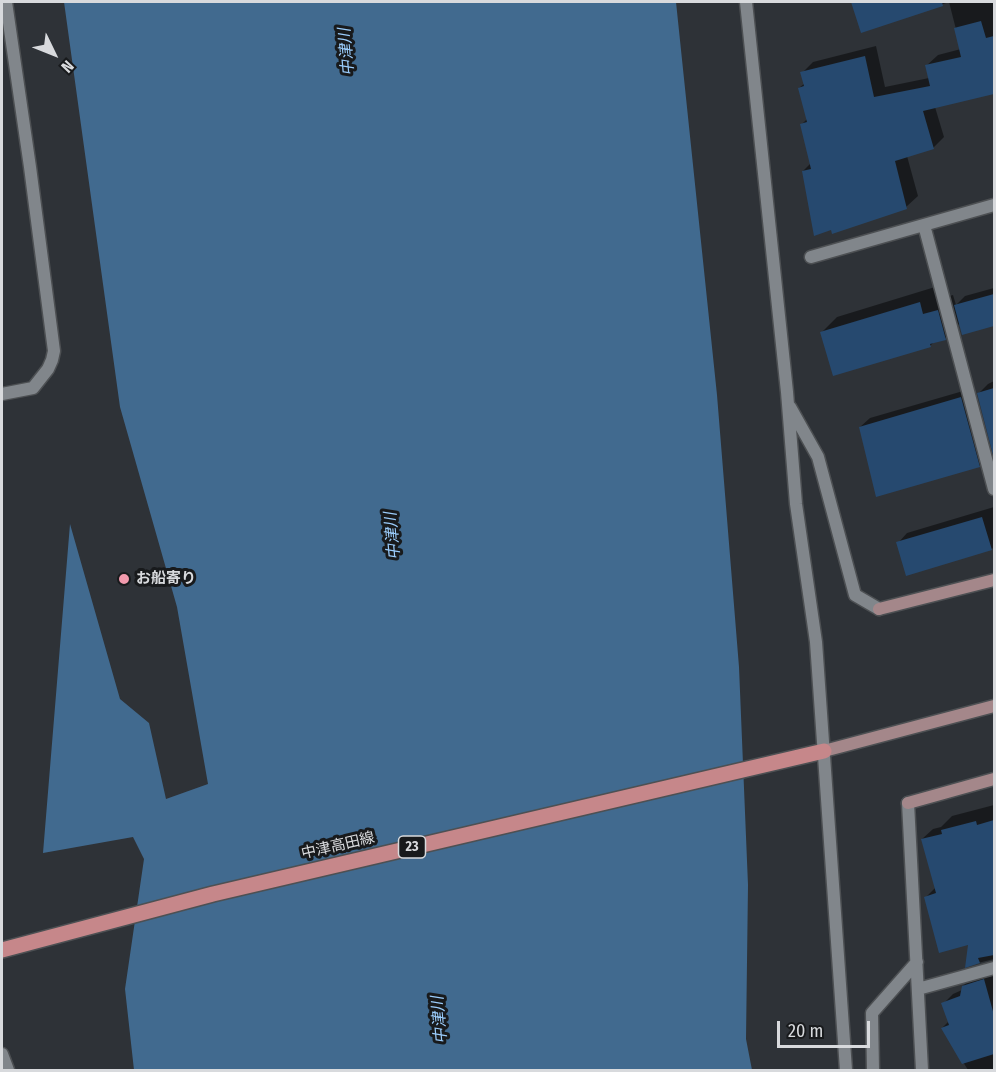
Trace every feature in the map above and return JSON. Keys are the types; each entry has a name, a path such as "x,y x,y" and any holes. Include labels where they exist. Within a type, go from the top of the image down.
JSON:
{"main road":[{"name":"中津高田線","path":"2,950 213,894 824,751"}],"street":[{"path":"2,394 33,388 48,369 54,351 6,2"},
{"path":"746,2 788,403 796,504 816,642 846,1071"},
{"path":"811,257 994,205"},
{"path":"924,225 994,489"},
{"path":"788,403 818,457 855,595 879,609 994,580"},
{"path":"824,751 994,706"},
{"path":"922,1071 908,803 994,779"},
{"path":"873,1071 872,1013 916,962"},
{"path":"918,989 994,968"},
{"path":"2,1054 8,1071"}],"water":[{"name":"中津川","path":"64,2 676,2 717,395 739,667 748,885 746,1039 752,1070 134,1070 125,989 144,859 133,837 43,853 70,524 120,699 149,723 166,799 208,784 177,607 120,407"}],"building":[{"path":"851,2 942,2 943,6 861,33"},
{"path":"981,21 986,38 994,36 994,94 923,111 934,149 895,161 907,209 832,234 831,230 814,236 802,171 811,169 800,124 807,122 798,88 804,86 800,72 865,56 874,97 930,86 925,65 961,57 954,28"},
{"path":"994,294 994,326 962,335 954,305"},
{"path":"920,302 923,314 938,310 946,340 930,344 931,347 833,376 820,332"},
{"path":"994,388 994,459 977,393"},
{"path":"961,397 980,467 876,497 859,427"},
{"path":"982,517 992,550 906,576 896,542"},
{"path":"994,820 994,955 978,958 980,963 965,968 968,945 939,953 924,897 936,893 921,839 942,834 941,830 976,821 977,825"},
{"path":"984,979 994,1015 994,1054 962,1064 941,1028 949,1025 941,1003 960,996 962,986"}],"place":[{"name":"お船寄り","path":"124,579"}]}
